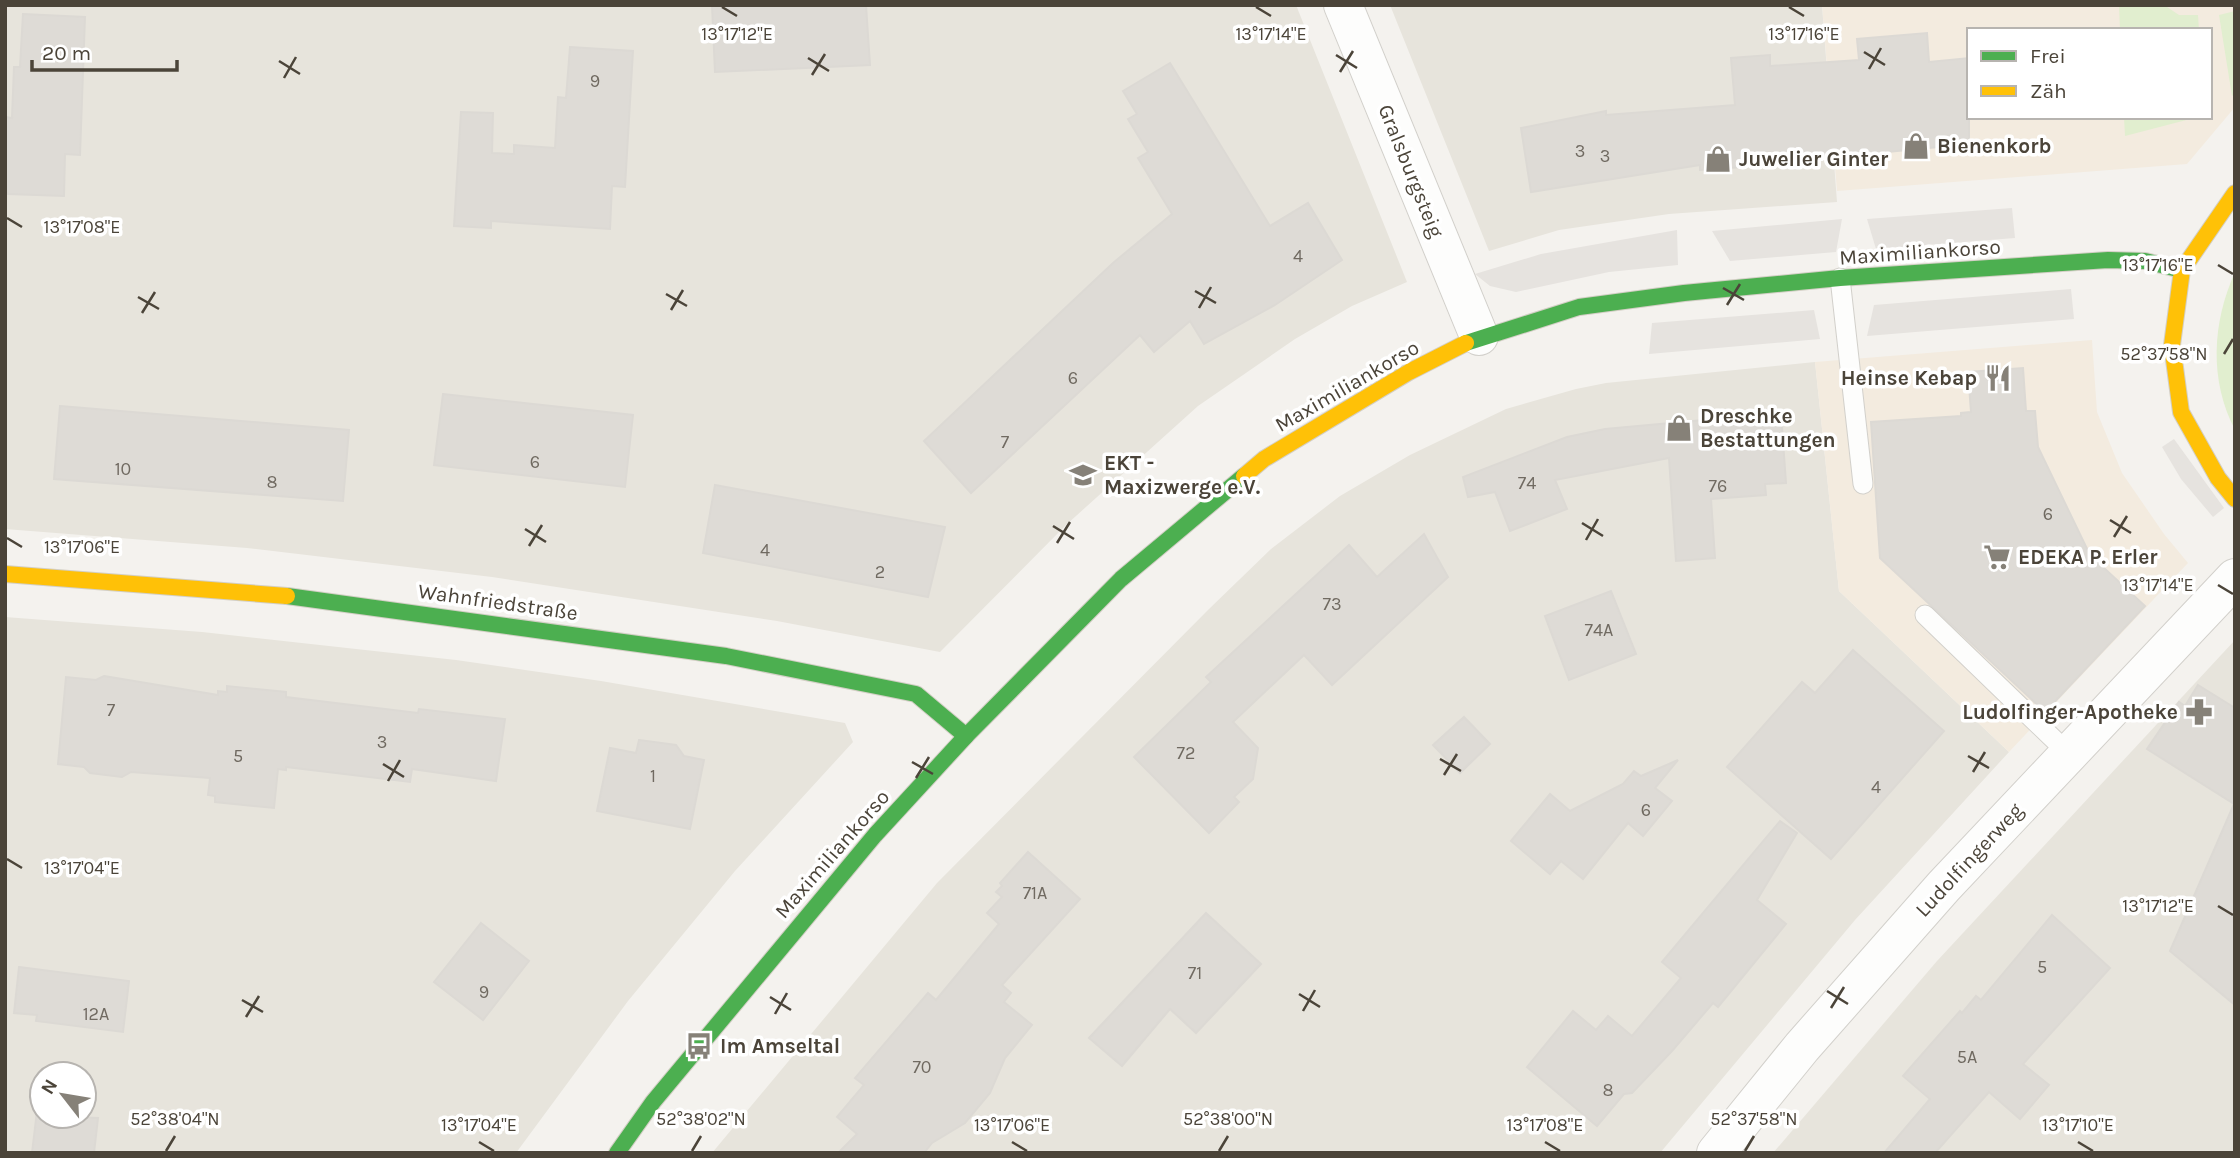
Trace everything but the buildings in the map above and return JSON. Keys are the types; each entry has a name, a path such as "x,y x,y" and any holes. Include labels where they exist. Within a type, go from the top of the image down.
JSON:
{"street":[{"name":"Gralsburgsteig","path":"1343,5 1479,336"},
{"path":"2235,193 2182,270 2172,345 2180,412 2218,478 2235,499"},
{"name":"Maximiliankorso","path":"617,1153 653,1102 801,921 966,736 1121,579 1264,459 1409,372 1479,336 1579,307 1684,293 1840,278 2108,260 2145,261 2182,270"},
{"name":"Wahnfriedstraße","path":"5,575 287,596 726,656 916,694 966,736"},
{"name":"Ludolfingerweg","path":"1716,1153 1802,1047 1944,886 2235,578"}],"lane":[{"path":"1840,278 1863,484"},
{"path":"1925,615 2068,753"}],"shaded area":[{"path":"5,5 1296,5 1407,282 1352,306 1295,339 1198,406 1066,525 940,652 777,621 492,577 247,548 5,529"},
{"path":"1390,5 1822,5 1837,202 1669,214 1559,230 1489,251"},
{"path":"1822,5 2235,5 2235,107 2187,164 1837,191"},
{"path":"2012,208 2015,238 1876,249 1867,219"},
{"path":"1842,219 1836,252 1730,261 1712,231"},
{"path":"1677,230 1678,265 1609,272 1516,292 1490,286 1475,274 1541,254"},
{"path":"2071,289 2074,319 1867,336 1874,305"},
{"path":"1814,310 1820,339 1649,354 1652,323"},
{"path":"2092,340 2097,412 2122,473 2164,534 2188,563 2009,752 1839,591 1815,362"},
{"path":"1815,362 1839,591 2009,752 1855,920 1660,1153 712,1153 937,883 1271,549 1340,496 1410,455 1506,409 1576,389 1606,383"},
{"path":"2174,439 2224,508 2213,517 2181,479 2162,447"},
{"path":"5,617 202,632 456,660 601,681 845,723 853,742 735,871 628,1001 516,1153 5,1153"},
{"path":"2235,640 2235,1153 1773,1153 1937,961"}],"green space":[{"path":"2119,5 2164,5 2179,15 2198,15 2199,28 2120,28"},
{"path":"2235,11 2235,93 2232,96 2219,15"},
{"path":"2124,119 2190,119 2125,136"},
{"path":"2235,272 2235,430 2221,391 2217,351 2222,311"}],"traffic: fast":[{"path":"1466,343 1579,307 1684,293 1840,278 2108,260 2145,261 2182,270"},
{"path":"617,1153 653,1102 875,835 966,736 1121,579 1244,476"},
{"path":"287,596 726,656 916,694 966,736"}],"traffic: slow":[{"path":"2235,193 2182,270 2172,345 2181,412 2218,478 2235,499"},
{"path":"1244,476 1264,459 1409,372 1466,343"},
{"path":"5,574 287,596"}],"place":[{"name":"Bienenkorb","path":"1916,146"},
{"name":"Juwelier Ginter","path":"1718,159"},
{"name":"Heinse Kebap","path":"1998,378"},
{"name":"Dreschke Bestattungen","path":"1679,428"},
{"name":"EKT - Maxizwerge e.V.","path":"1083,475"},
{"name":"EDEKA P. Erler","path":"1997,557"},
{"name":"Ludolfinger-Apotheke","path":"2199,712"},
{"name":"Im Amseltal","path":"699,1046"}]}
